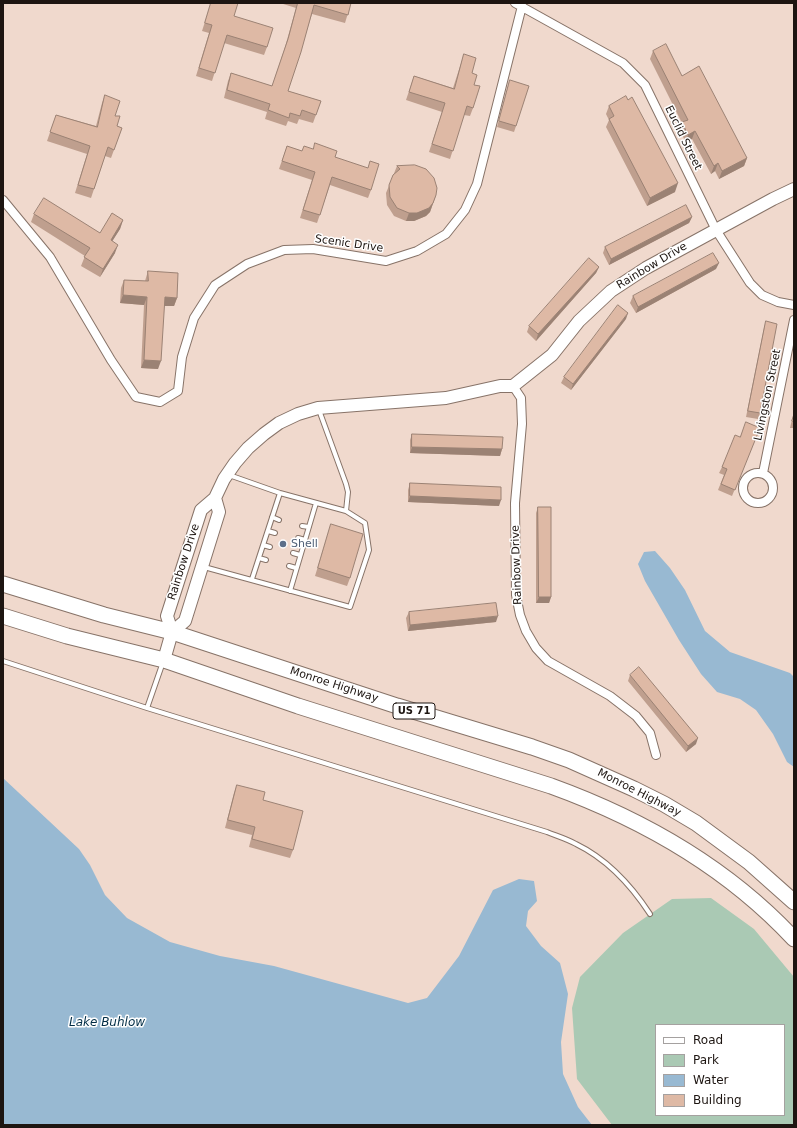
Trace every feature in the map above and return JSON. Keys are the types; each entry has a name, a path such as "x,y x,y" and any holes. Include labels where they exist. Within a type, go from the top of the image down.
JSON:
{"highway":[{"name":"Monroe Highway","path":"3,584 104,615 172,632 397,706 532,747 596,771 658,801 696,823 749,862 794,902"},
{"name":"US 71","path":"3,616 67,636 164,660 298,706 550,786 591,801 646,827 703,860 742,891 794,939"}],"street":[{"name":"Scenic Drive","path":"3,200 50,257 111,360 136,397 160,402 178,391 182,357 194,318 215,285 247,264 284,250 313,249 386,261 417,251 446,234 465,210 477,184 519,4"},
{"name":"Euclid Street","path":"519,4 623,63 645,85 716,230 750,283 762,295 778,302 794,305"},
{"name":"Rainbow Drive","path":"164,660 172,632 167,616 201,510 215,498 227,474 235,463 248,448 264,434 279,423 298,414 318,408 446,398 500,386 513,386 552,355 578,321 611,291 646,268 772,199 794,189"},
{"name":"Livingston Street","path":"763,473 794,320"},
{"name":"Rainbow Drive","path":"513,386 520,398 522,424 515,503 516,595 524,626 536,648 548,661 610,696 636,716 650,733 656,755"},
{"name":"Rainbow Drive","path":"172,632 186,621 219,512 215,498"}],"lane":[{"path":"318,408 346,484 348,492 346,511"},
{"path":"202,567 252,579 350,607 369,550 365,523 346,511 280,493 227,474"},
{"path":"252,579 280,493"},
{"path":"290,591 316,503"},
{"path":"272,518 279,520"},
{"path":"302,526 309,527"},
{"path":"268,531 275,533"},
{"path":"298,538 305,540"},
{"path":"263,545 270,547"},
{"path":"293,553 300,555"},
{"path":"259,558 266,560"},
{"path":"289,566 296,568"},
{"path":"147,708 164,660"},
{"path":"3,661 147,708 547,832 576,844 594,854 625,881 650,914"}],"green space":[{"path":"711,898 754,929 794,977 794,1125 612,1125 577,1079 572,1008 580,977 623,933 672,899"}],"water":[{"path":"655,551 670,568 685,590 705,631 730,652 790,673 794,677 794,767 787,762 773,734 756,710 740,699 717,692 701,674 679,640 645,581 638,564 644,552"},
{"name":"Lake Buhlow","path":"3,778 79,849 90,865 105,895 127,918 170,942 220,956 274,966 408,1003 427,998 459,956 493,890 519,879 534,881 537,901 528,911 526,926 541,946 560,963 568,994 561,1042 563,1074 578,1107 592,1125 3,1125"}],"building":[{"path":"211,3 238,3 234,16 273,28 267,47 227,35 215,73 199,68 212,25 205,23"},
{"path":"298,3 351,3 348,15 314,5 288,91 321,101 316,115 302,110 300,116 290,113 289,118 268,110 270,104 227,90 231,73 272,86 288,39"},
{"path":"666,44 682,76 699,66 747,158 722,171 718,163 714,166 695,131 688,135 682,122 688,120 653,51"},
{"path":"464,54 476,58 472,73 477,75 474,85 480,86 473,108 467,106 453,151 432,144 445,103 409,92 414,76 454,89"},
{"path":"510,80 529,86 516,126 499,121"},
{"path":"105,95 120,101 115,116 120,116 117,126 122,128 114,150 108,147 94,189 78,185 90,146 50,132 56,115 97,127"},
{"path":"626,96 628,100 632,97 678,183 650,198 609,119 614,116 609,106"},
{"path":"315,143 337,151 335,157 368,168 370,161 379,164 371,190 332,177 320,215 303,210 315,172 282,161 287,146 302,151 304,146 313,149"},
{"path":"415,165 426,169 434,178 437,188 433,203 429,208 417,213 409,213 397,208 390,197 389,185 393,175 400,169 397,166"},
{"path":"44,198 100,233 112,213 123,220 111,240 118,245 103,269 84,257 90,248 34,214"},
{"path":"686,205 692,217 611,259 605,247"},
{"path":"713,253 719,263 638,307 633,296"},
{"path":"589,258 599,267 538,334 529,326"},
{"path":"148,271 178,273 177,298 165,297 161,361 144,360 147,297 123,295 124,280 148,281"},
{"path":"618,305 628,313 573,384 564,377"},
{"path":"766,321 777,324 760,413 748,411"},
{"path":"746,422 760,428 735,490 721,484 727,469 722,467 735,435 740,437"},
{"path":"412,434 503,437 502,449 412,447"},
{"path":"410,483 501,487 501,500 410,496"},
{"path":"538,507 551,507 551,597 539,597"},
{"path":"331,524 363,534 350,578 318,568"},
{"path":"496,603 498,616 410,625 409,612"},
{"path":"639,667 698,738 688,746 630,675"},
{"path":"237,785 265,792 263,800 303,811 293,850 252,839 255,827 228,820"}],"place":[{"name":"Shell","path":"283,544"}]}
